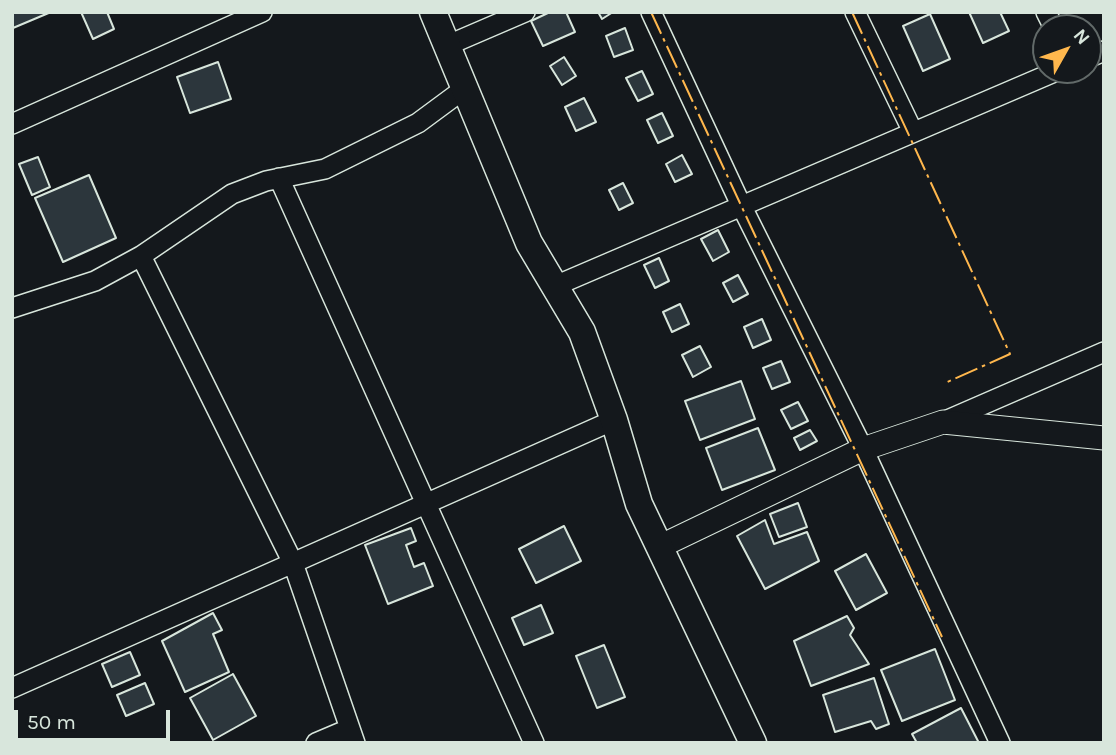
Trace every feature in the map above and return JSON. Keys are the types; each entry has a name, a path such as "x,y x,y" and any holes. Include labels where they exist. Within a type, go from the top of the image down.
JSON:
{"main road":[{"path":"433,12 529,243 582,332 614,419 639,505 753,743"}],"street":[{"path":"12,124 261,12"},
{"path":"446,46 525,12"},
{"path":"651,12 741,205 863,449 1000,743"},
{"path":"855,12 913,132"},
{"path":"555,286 1032,81"},
{"path":"12,308 95,281 141,256 232,194 279,178 326,169 418,123 464,89"},
{"path":"279,178 534,743"},
{"path":"141,256 293,563 352,736 316,743"},
{"path":"659,547 863,449 943,422 1104,352"},
{"path":"12,688 614,419"},
{"path":"943,422 1104,438"}],"building":[{"path":"12,12 51,12 13,28"},
{"path":"81,12 107,12 114,29 93,39"},
{"path":"550,12 566,12 575,32 543,46 531,21"},
{"path":"598,12 613,12 602,19"},
{"path":"969,12 1000,12 1009,31 983,43"},
{"path":"930,14 950,59 923,71 903,26"},
{"path":"625,28 633,50 614,57 606,36"},
{"path":"564,57 576,76 562,85 550,66"},
{"path":"218,62 231,99 190,113 177,77"},
{"path":"642,71 653,94 638,101 626,78"},
{"path":"584,98 596,122 576,131 565,107"},
{"path":"662,113 673,136 658,143 647,120"},
{"path":"682,155 692,174 675,182 666,164"},
{"path":"38,157 50,187 32,195 19,164"},
{"path":"89,175 116,238 63,262 35,198"},
{"path":"623,183 633,203 619,210 609,190"},
{"path":"718,230 729,252 713,261 701,239"},
{"path":"659,258 669,281 655,288 644,265"},
{"path":"738,275 748,294 733,302 723,283"},
{"path":"680,304 689,324 672,332 663,312"},
{"path":"762,319 771,340 753,348 744,327"},
{"path":"700,346 711,367 693,377 682,355"},
{"path":"781,361 790,382 772,389 763,368"},
{"path":"741,381 755,419 700,440 685,401"},
{"path":"798,402 808,421 791,429 781,410"},
{"path":"758,428 775,470 722,490 706,448"},
{"path":"810,430 817,441 800,450 794,438"},
{"path":"798,503 807,527 779,537 770,514"},
{"path":"765,520 774,544 807,532 819,561 765,589 737,536"},
{"path":"564,526 581,561 536,583 519,549"},
{"path":"411,528 416,541 406,545 414,567 424,563 433,586 388,604 365,545"},
{"path":"866,554 887,593 856,610 835,571"},
{"path":"541,605 553,633 524,645 512,618"},
{"path":"213,613 222,630 213,634 229,672 185,692 162,641"},
{"path":"847,616 854,628 850,635 869,664 811,686 794,641"},
{"path":"604,645 625,697 597,708 576,656"},
{"path":"935,649 955,700 902,721 881,670"},
{"path":"130,652 140,675 112,687 102,664"},
{"path":"233,674 256,716 213,740 190,698"},
{"path":"874,678 889,724 876,729 871,721 835,732 823,695"},
{"path":"145,683 154,704 126,716 117,695"},
{"path":"961,708 979,743 917,743 912,734"}],"power":[{"path":"651,12 942,637"},
{"path":"852,12 1010,354 945,383"}]}
